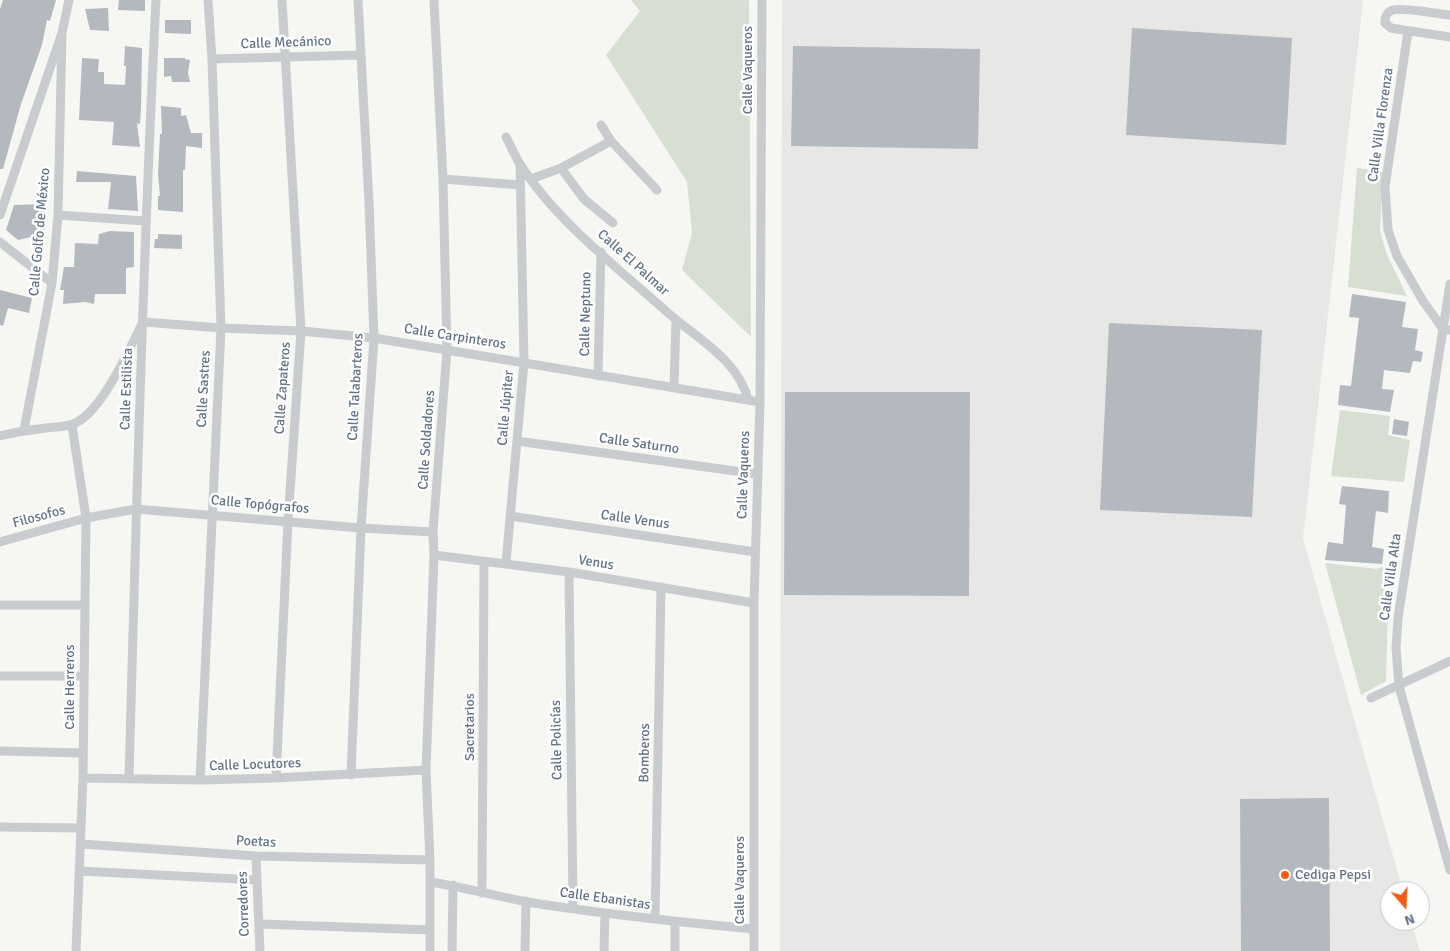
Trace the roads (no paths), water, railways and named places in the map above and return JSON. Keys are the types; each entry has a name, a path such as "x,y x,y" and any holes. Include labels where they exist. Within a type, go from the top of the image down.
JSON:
{"street":[{"path":"0,216 62,33 69,0"},
{"name":"Calle Estilista","path":"129,779 136,509 144,322 145,221 156,0"},
{"name":"Calle Sastres","path":"200,780 221,328 212,59 208,0"},
{"name":"Calle Zapateros","path":"276,778 288,521 300,331 282,0"},
{"name":"Calle Talabarteros","path":"351,775 361,528 374,338 358,0"},
{"name":"Calle Soldadores","path":"430,951 430,860 426,770 434,554 433,532 448,350 443,179 434,0"},
{"name":"Calle Vaqueros","path":"754,951 754,603 760,402 762,0"},
{"path":"1450,16 1396,9 1387,13 1385,17 1388,26 1450,37"},
{"name":"Calle Villa Florenza","path":"1408,31 1385,187 1388,230 1392,245 1407,276 1447,329"},
{"name":"Calle Golfo de México","path":"24,430 52,283 58,215 62,33"},
{"name":"Calle Mecánico","path":"212,59 361,55"},
{"path":"602,126 611,142 657,190"},
{"name":"Calle El Palmar","path":"506,137 520,164 549,202 676,320 725,361 742,381 748,400"},
{"path":"531,179 560,168 611,142"},
{"name":"Calle Júpiter","path":"506,563 524,362 520,164"},
{"path":"560,168 584,199 613,223"},
{"path":"443,179 520,185"},
{"path":"58,215 145,221"},
{"path":"0,242 52,283"},
{"name":"Calle Neptuno","path":"598,376 601,252"},
{"name":"Calle Villa Alta","path":"1450,284 1447,329 1398,618 1396,648 1399,686 1450,870"},
{"path":"674,388 676,320"},
{"path":"0,436 24,430 72,425 83,418 106,391 144,322"},
{"name":"Calle Carpinteros","path":"144,322 221,328 300,331 374,338 760,402"},
{"name":"Calle Herreros","path":"72,425 86,518 83,778 76,951"},
{"name":"Calle Saturno","path":"517,441 757,474"},
{"name":"Calle Topógrafos","path":"86,518 136,509 361,528 433,532"},
{"name":"Calle Venus","path":"510,516 755,552"},
{"name":"Filosofos","path":"0,542 86,518"},
{"name":"Venus","path":"434,554 569,572 754,603"},
{"name":"Sacretarios","path":"482,893 484,562"},
{"name":"Calle Policías","path":"569,572 573,908"},
{"name":"Bomberos","path":"655,919 661,587"},
{"path":"0,605 85,605"},
{"path":"1371,698 1450,662"},
{"path":"0,676 84,676"},
{"path":"0,751 83,753"},
{"name":"Calle Locutores","path":"83,778 200,780 351,775 426,770"},
{"path":"0,827 81,828"},
{"name":"Poetas","path":"81,844 256,856 430,860"},
{"name":"Corredores","path":"256,856 260,951"},
{"path":"80,871 257,880"},
{"path":"430,882 453,885 452,951"},
{"name":"Calle Ebanistas","path":"453,885 526,902 675,922 754,929"},
{"path":"525,951 526,902"},
{"path":"604,951 605,913"},
{"path":"675,922 675,951"},
{"path":"259,924 430,930"}],"place":[{"name":"Cediga Pepsi","path":"1285,875"}]}
